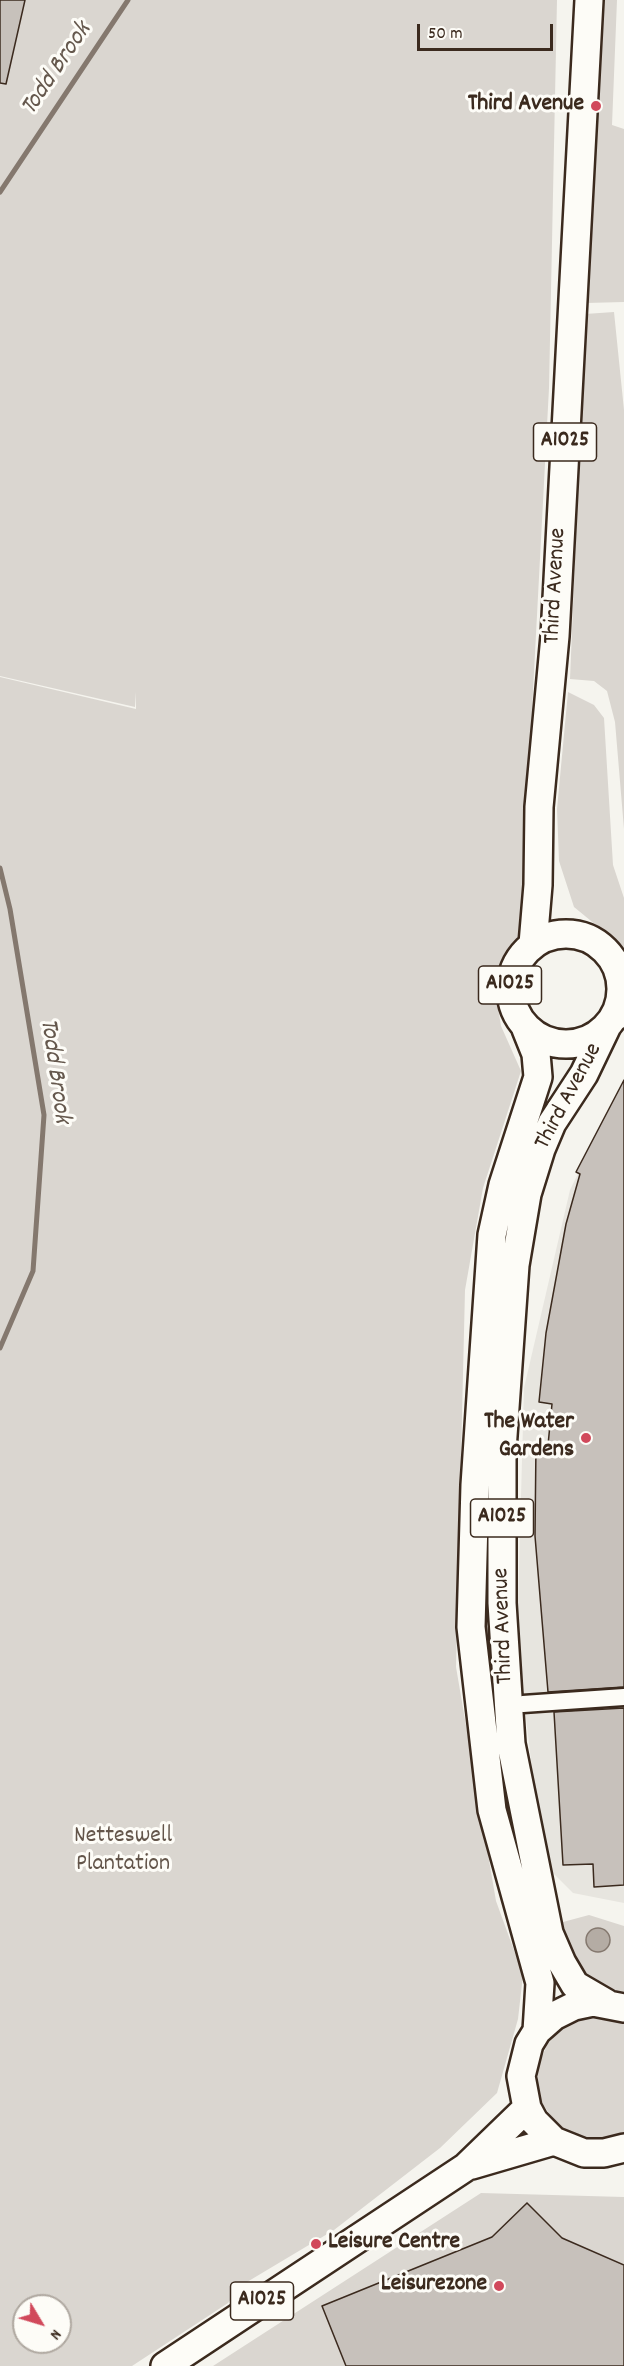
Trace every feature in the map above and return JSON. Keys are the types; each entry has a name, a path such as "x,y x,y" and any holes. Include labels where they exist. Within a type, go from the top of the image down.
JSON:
{"main road":[{"name":"Third Avenue","path":"533,944 538,885 539,807 555,636 589,0"},
{"path":"538,885 572,934"},
{"name":"A1025","path":"572,934 589,939 604,949 620,966 621,995 615,1020 593,1038 576,1044 558,1045 541,1040 526,1029 511,1001 510,985 514,969 533,944 545,938 572,934"},
{"name":"Third Avenue","path":"615,1020 552,1124 541,1149 527,1194 515,1265 502,1450 502,1603 511,1744 549,1933 575,1985 615,2005"},
{"name":"Third Avenue","path":"526,1029 536,1054 538,1077 531,1107 503,1185 492,1235 476,1485 471,1627 492,1810 540,1983 537,2031"},
{"path":"615,2005 574,2006 554,2016 537,2031 526,2052 521,2076 527,2108 534,2121 554,2141 584,2153 604,2154 623,2149"},
{"name":"A1025","path":"165,2366 466,2167 527,2108"},
{"name":"A1025","path":"466,2167 554,2141"}],"street":[{"path":"522,1704 624,1698"}],"shaded area":[{"path":"624,1080 624,1903 573,1893 543,1863 517,1641 524,1388 570,1190"},
{"path":"598,1928 606,1932 610,1940 606,1948 598,1952 590,1948 586,1940 590,1932"}],"green space":[{"name":"Netteswell Plantation","path":"0,0 557,0 549,388 520,937 494,984 501,1026 521,1071 483,1188 465,1290 456,1667 496,1901 523,1975 518,2019 497,2093 440,2148 334,2230 242,2285 228,2303 132,2366 0,2366 0,677 136,709 136,692 135,707 0,676"},
{"path":"601,0 617,0 612,125 624,129 624,302 586,303"},
{"path":"614,312 624,410 624,829 615,722 607,691 594,681 570,679 585,314"},
{"path":"568,692 594,705 604,718 613,865 624,898 624,948 574,907 559,861 557,809"},
{"path":"589,1915 624,1926 624,1998 602,1990 569,1964 563,1922"},
{"path":"601,2017 624,2024 624,2132 604,2138 585,2137 567,2131 553,2119 542,2103 537,2085 539,2064 547,2045 561,2029 580,2020"},
{"name":"Leisurezone","path":"481,2193 624,2197 624,2366 213,2366"}],"building":[{"path":"0,0 25,0 6,84 0,83"},
{"name":"The Water Gardens","path":"624,1080 624,1687 548,1692 535,1536 536,1444 548,1445 552,1404 539,1402 546,1333 566,1224 580,1174 576,1172"},
{"path":"624,1708 624,1885 594,1887 593,1864 563,1865 554,1712"},
{"name":"Leisurezone","path":"527,2203 562,2238 624,2265 624,2366 346,2366 322,2306 492,2237"}],"waterway":[{"name":"Todd Brook","path":"0,192 128,0"},
{"name":"Todd Brook","path":"0,868 10,909 44,1115 33,1271 0,1348"}],"place":[{"name":"Third Avenue","path":"596,106"},
{"name":"The Water Gardens","path":"586,1438"},
{"name":"Leisure Centre","path":"316,2244"},
{"name":"Leisurezone","path":"499,2286"}]}
